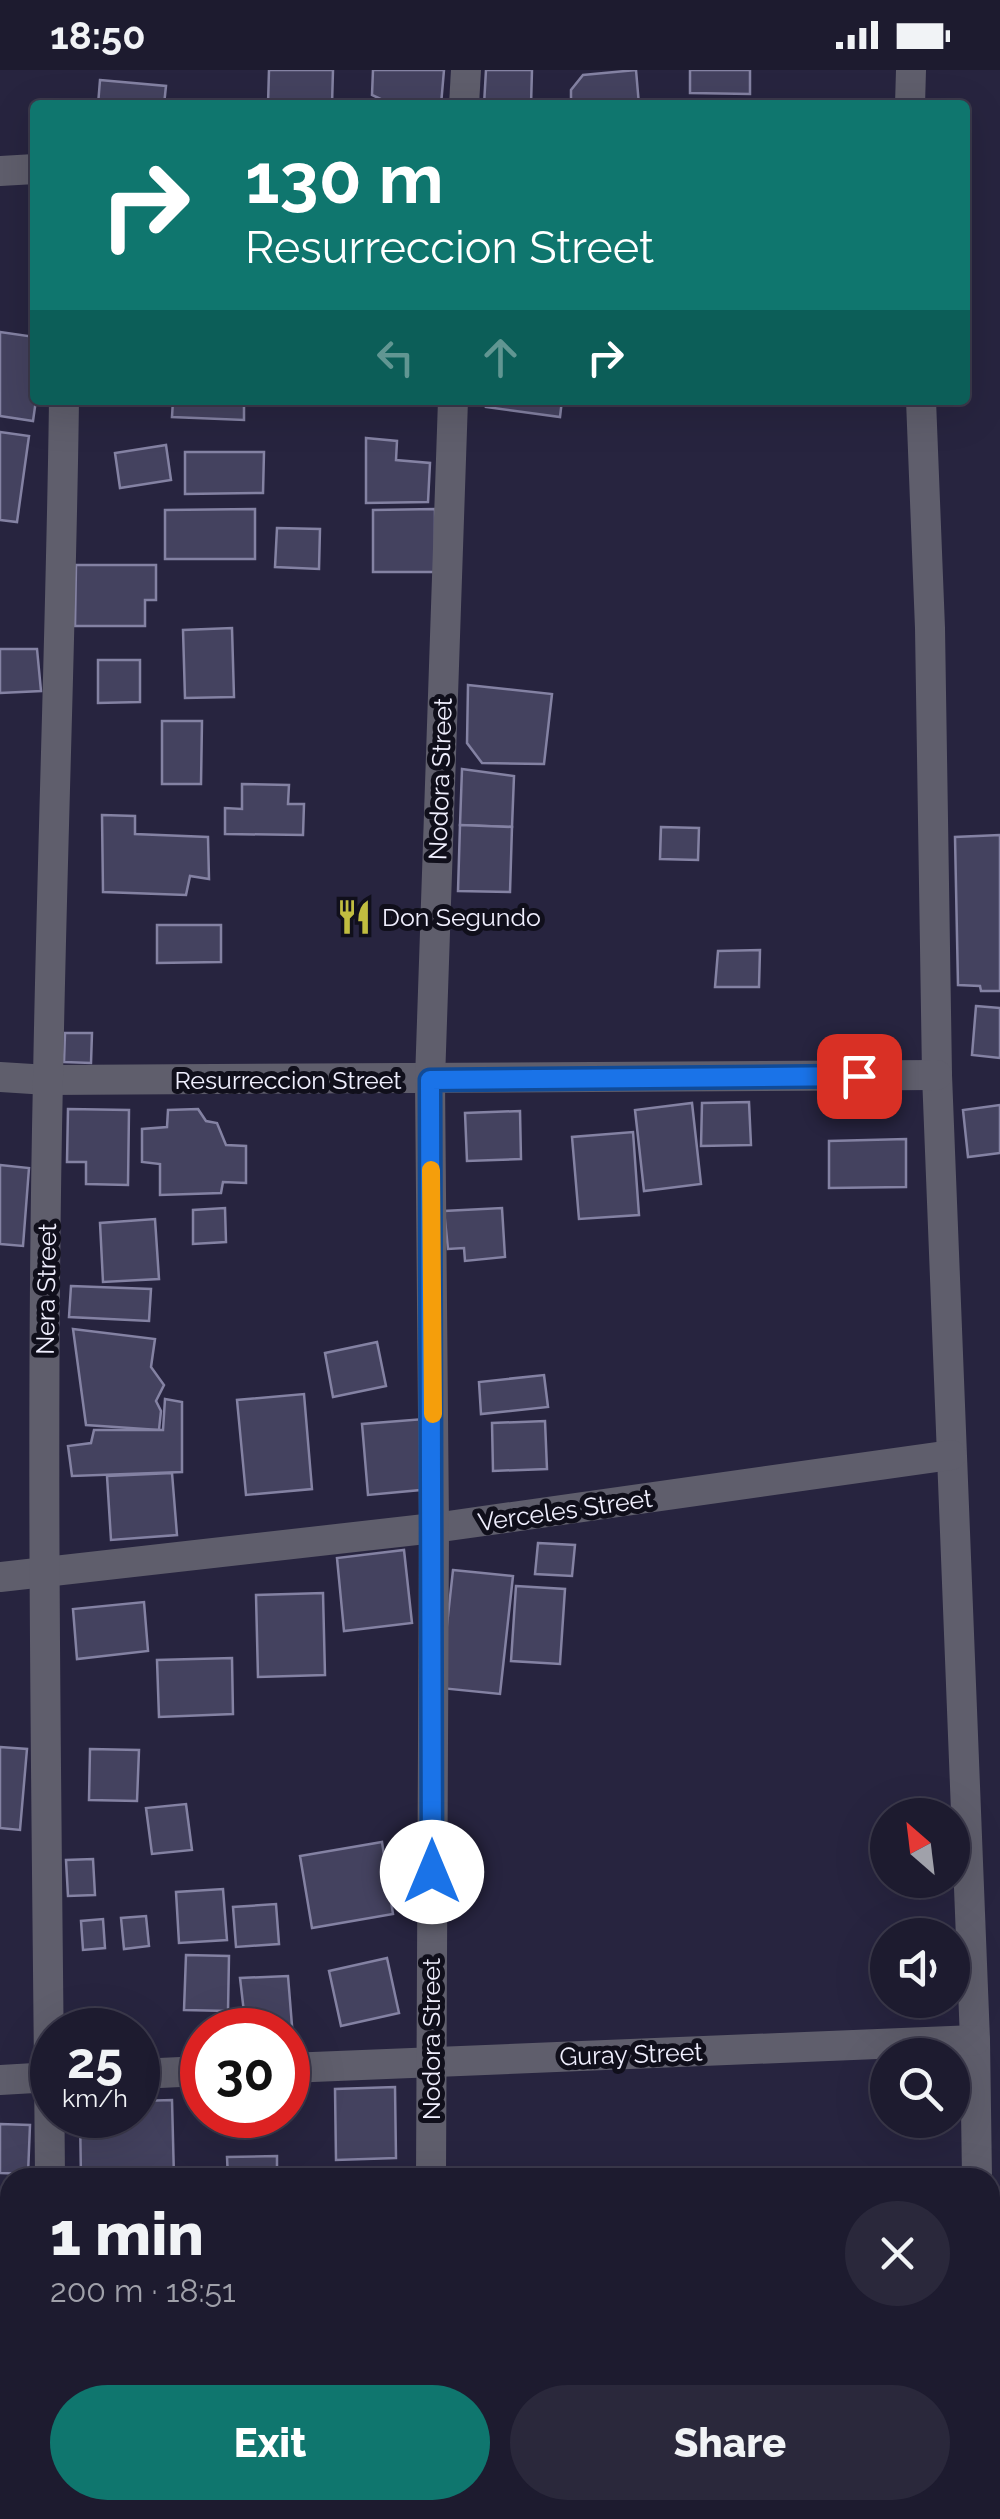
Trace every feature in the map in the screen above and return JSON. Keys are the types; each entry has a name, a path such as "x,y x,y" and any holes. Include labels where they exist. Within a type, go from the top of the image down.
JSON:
{"street":[{"path":"464,100 466,70"},
{"path":"910,100 911,70"},
{"path":"0,171 30,169"},
{"name":"Nera Street","path":"50,2008 43,1570 48,1080 64,405"},
{"name":"Nodora Street","path":"431,2168 434,1528 430,1080 453,405"},
{"path":"921,405 930,628 937,1076 976,2168"},
{"name":"Resurreccion Street","path":"0,1077 430,1080 937,1076"},
{"name":"Verceles Street","path":"0,1576 434,1528 951,1456"},
{"name":"Guray Street","path":"310,2067 974,2040"},
{"path":"0,2080 30,2079"},
{"name":"Nera Street","path":"50,2138 50,2168"}],"building":[{"path":"269,70 333,70 332,100 268,100"},
{"path":"373,70 444,70 441,100 383,100 372,95"},
{"path":"486,70 532,70 531,100 484,100"},
{"path":"636,70 639,100 571,100 571,90 583,75"},
{"path":"690,70 750,70 750,94 690,93"},
{"path":"100,80 166,86 165,100 98,100"},
{"path":"0,332 30,336 33,421 0,416"},
{"path":"173,405 244,405 244,420 172,417"},
{"path":"486,405 561,405 560,417"},
{"path":"0,432 29,436 17,522 0,520"},
{"path":"366,438 397,441 396,460 430,463 428,502 366,503"},
{"path":"166,445 171,480 120,488 115,453"},
{"path":"185,452 264,452 263,493 185,494"},
{"path":"255,509 255,559 165,559 165,510"},
{"path":"435,509 435,572 373,572 373,510"},
{"path":"277,528 320,529 319,569 275,567"},
{"path":"76,565 156,565 156,600 145,600 145,626 75,626"},
{"path":"232,628 234,697 185,698 183,630"},
{"path":"0,649 37,649 41,691 0,693"},
{"path":"98,660 140,660 140,702 98,703"},
{"path":"468,685 552,694 544,764 482,763 467,743"},
{"path":"162,721 202,721 201,784 162,784"},
{"path":"462,769 514,776 512,827 460,825"},
{"path":"242,784 289,785 288,804 304,804 303,835 225,834 225,808 242,809"},
{"path":"102,815 135,816 135,834 208,837 209,879 190,876 186,895 103,892"},
{"path":"460,825 512,827 510,892 458,891"},
{"path":"661,827 699,828 698,860 660,859"},
{"path":"1000,835 1000,991 981,991 980,986 958,985 955,837"},
{"path":"157,925 221,925 221,962 157,963"},
{"path":"760,950 759,987 715,987 718,951"},
{"path":"976,1006 1000,1008 1000,1058 972,1055"},
{"path":"65,1033 92,1033 91,1063 64,1062"},
{"path":"749,1102 751,1145 701,1146 702,1103"},
{"path":"692,1103 701,1184 644,1191 635,1110"},
{"path":"1000,1105 1000,1153 968,1157 963,1110"},
{"path":"68,1109 129,1110 128,1185 86,1184 86,1162 67,1162"},
{"path":"198,1109 206,1121 217,1123 226,1145 246,1146 246,1183 223,1182 221,1193 160,1195 160,1164 142,1162 142,1129 167,1127 168,1110"},
{"path":"520,1111 521,1159 467,1161 465,1113"},
{"path":"633,1132 639,1215 579,1219 572,1137"},
{"path":"906,1139 906,1187 829,1188 829,1141"},
{"path":"0,1165 29,1168 23,1246 0,1244"},
{"path":"225,1208 226,1242 193,1244 193,1210"},
{"path":"502,1208 505,1257 465,1261 464,1248 448,1249 444,1211"},
{"path":"155,1219 159,1279 103,1282 100,1223"},
{"path":"71,1286 151,1289 149,1321 69,1317"},
{"path":"73,1329 155,1339 151,1367 164,1385 156,1401 161,1411 159,1430 86,1425"},
{"path":"377,1342 386,1386 333,1397 325,1353"},
{"path":"544,1375 548,1407 481,1414 479,1382"},
{"path":"304,1394 312,1489 246,1495 237,1400"},
{"path":"165,1399 182,1402 182,1472 72,1476 68,1446 91,1443 94,1430 163,1430"},
{"path":"424,1419 431,1489 368,1495 362,1424"},
{"path":"545,1421 547,1469 493,1471 492,1423"},
{"path":"172,1473 177,1535 111,1540 107,1476"},
{"path":"538,1543 575,1545 572,1576 535,1574"},
{"path":"404,1550 412,1623 344,1631 337,1558"},
{"path":"453,1570 513,1576 500,1694 440,1688"},
{"path":"516,1586 565,1589 560,1664 511,1661"},
{"path":"323,1593 325,1675 258,1677 256,1595"},
{"path":"144,1602 148,1651 77,1659 73,1609"},
{"path":"232,1658 233,1714 159,1717 157,1660"},
{"path":"0,1747 27,1749 20,1830 0,1828"},
{"path":"90,1749 139,1750 137,1801 89,1800"},
{"path":"186,1804 192,1850 152,1854 146,1808"},
{"path":"382,1842 393,1914 312,1928 300,1856"},
{"path":"471,1853 474,1881 447,1882 445,1855"},
{"path":"93,1859 95,1895 68,1896 66,1860"},
{"path":"223,1889 227,1940 179,1943 176,1892"},
{"path":"276,1904 279,1944 236,1947 233,1907"},
{"path":"146,1916 149,1946 124,1949 121,1918"},
{"path":"103,1919 105,1948 83,1950 81,1921"},
{"path":"186,1955 229,1956 228,2008 184,2008"},
{"path":"387,1958 399,2013 341,2026 329,1971"},
{"path":"288,1976 291,2008 243,2008 240,1978"},
{"path":"395,2087 396,2158 336,2160 335,2089"},
{"path":"160,2100 172,2100 174,2168 81,2168 80,2138 160,2138"},
{"path":"0,2124 30,2125 28,2168 0,2168"},
{"path":"277,2156 277,2168 228,2168 227,2157"}],"slow traffic":[{"path":"431,1170 433,1414"}],"place":[{"name":"Don Segundo","path":"354,917"}],"route":[{"path":"432,1872 430,1080 859,1076"}]}
